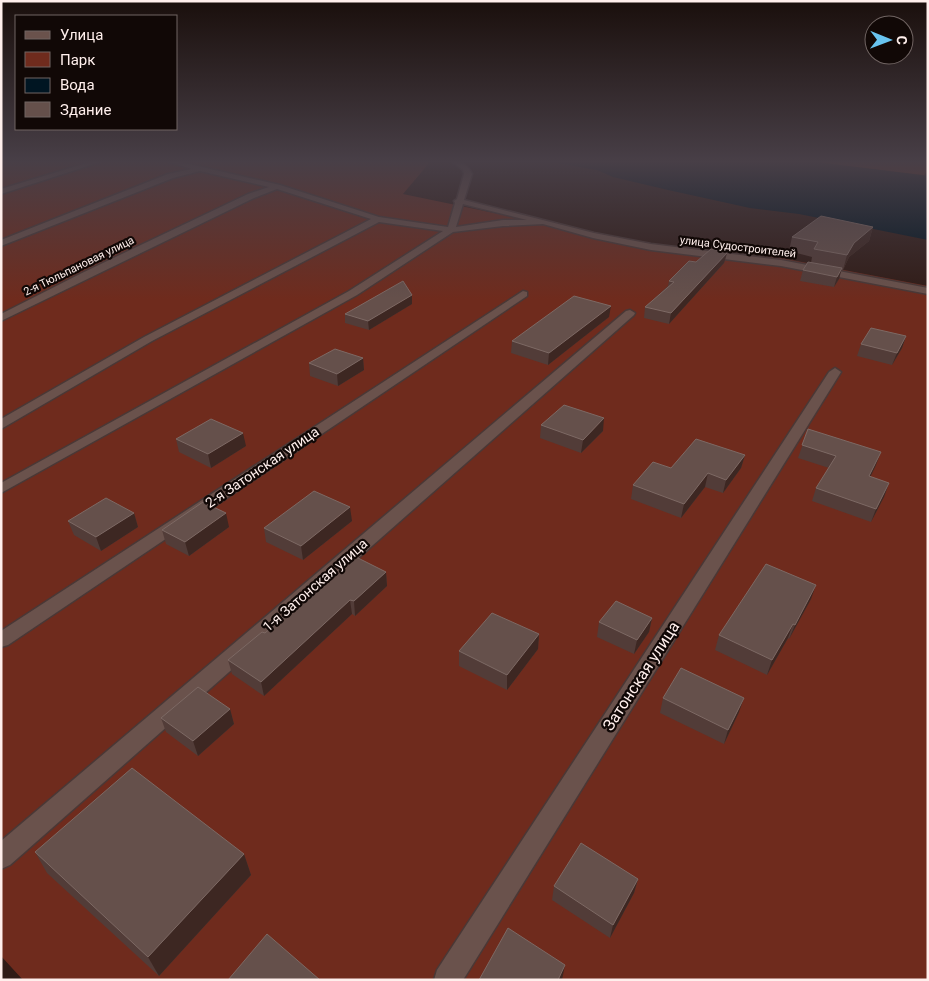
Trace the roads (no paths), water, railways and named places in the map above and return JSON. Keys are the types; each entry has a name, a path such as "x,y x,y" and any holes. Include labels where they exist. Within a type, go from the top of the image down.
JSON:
{"street":[{"path":"1,243 90,208"},
{"name":"2-я Тюльпановая улица","path":"1,318 85,274 226,208"},
{"path":"343,208 378,219 451,230 503,223 542,222"},
{"path":"1,489 353,293 451,230 456,208"},
{"name":"улица Судостроителей","path":"491,208 542,222 650,247 781,263 928,291"},
{"path":"1,425 148,339 378,219"},
{"name":"2-я Затонская улица","path":"1,640 523,294"},
{"name":"1-я Затонская улица","path":"1,857 630,313"},
{"name":"Затонская улица","path":"446,980 834,372"}],"water":[{"path":"750,208 928,208 928,240 799,214"}]}
